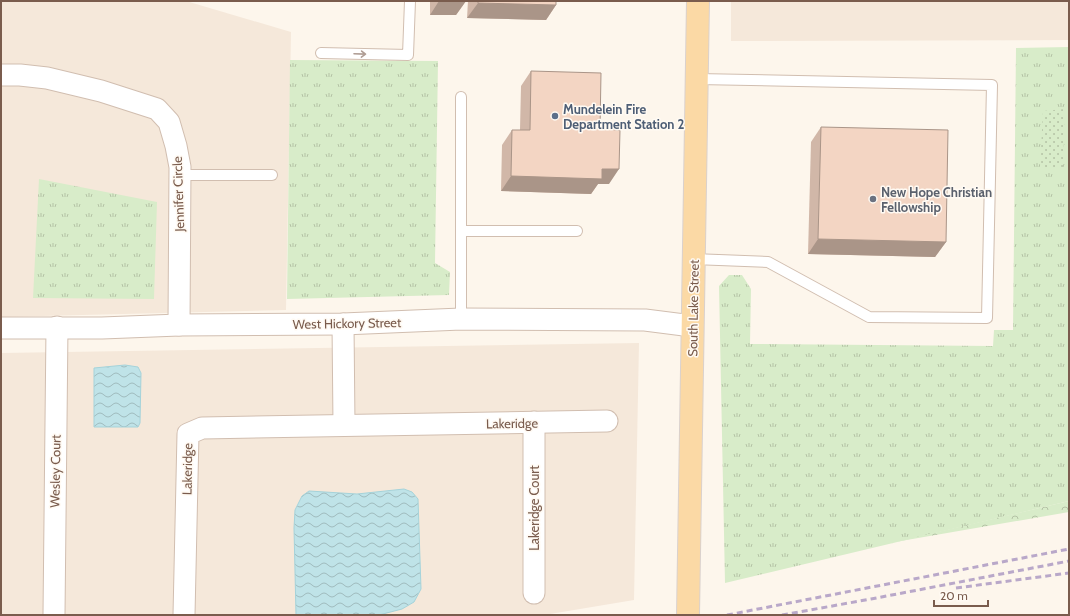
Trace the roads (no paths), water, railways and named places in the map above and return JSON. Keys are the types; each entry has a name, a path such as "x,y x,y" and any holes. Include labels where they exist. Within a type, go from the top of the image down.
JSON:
{"main road":[{"name":"South Lake Street","path":"688,615 698,1"}],"street":[{"name":"Jennifer Circle","path":"1,75 20,75 47,78 101,91 157,109 168,122 176,146 180,167 179,325"},
{"name":"West Hickory Street","path":"1,328 343,324 461,319 644,320 692,326"},
{"path":"343,324 344,425"},
{"name":"Wesley Court","path":"54,615 57,327"},
{"name":"Lakeridge","path":"184,615 188,434 202,428 607,421"},
{"name":"Lakeridge Court","path":"534,422 534,594"}],"lane":[{"path":"322,53 408,55 410,1"},
{"path":"694,259 768,262 869,317 987,318 992,85 697,79"},
{"path":"461,97 461,319"},
{"path":"180,175 272,175"},
{"path":"461,231 577,231"}],"water":[{"path":"125,365 138,367 141,373 140,423 138,427 94,427 94,368"},
{"path":"404,489 412,492 418,499 421,589 414,602 402,609 379,615 296,615 294,528 295,510 302,496 309,491 357,494"}],"railway":[{"path":"727,615 1069,549"},
{"path":"782,615 1069,561"},
{"path":"956,588 1069,573"}],"place":[{"name":"Mundelein Fire Department Station 2","path":"555,116"},
{"name":"New Hope Christian Fellowship","path":"873,199"}]}
